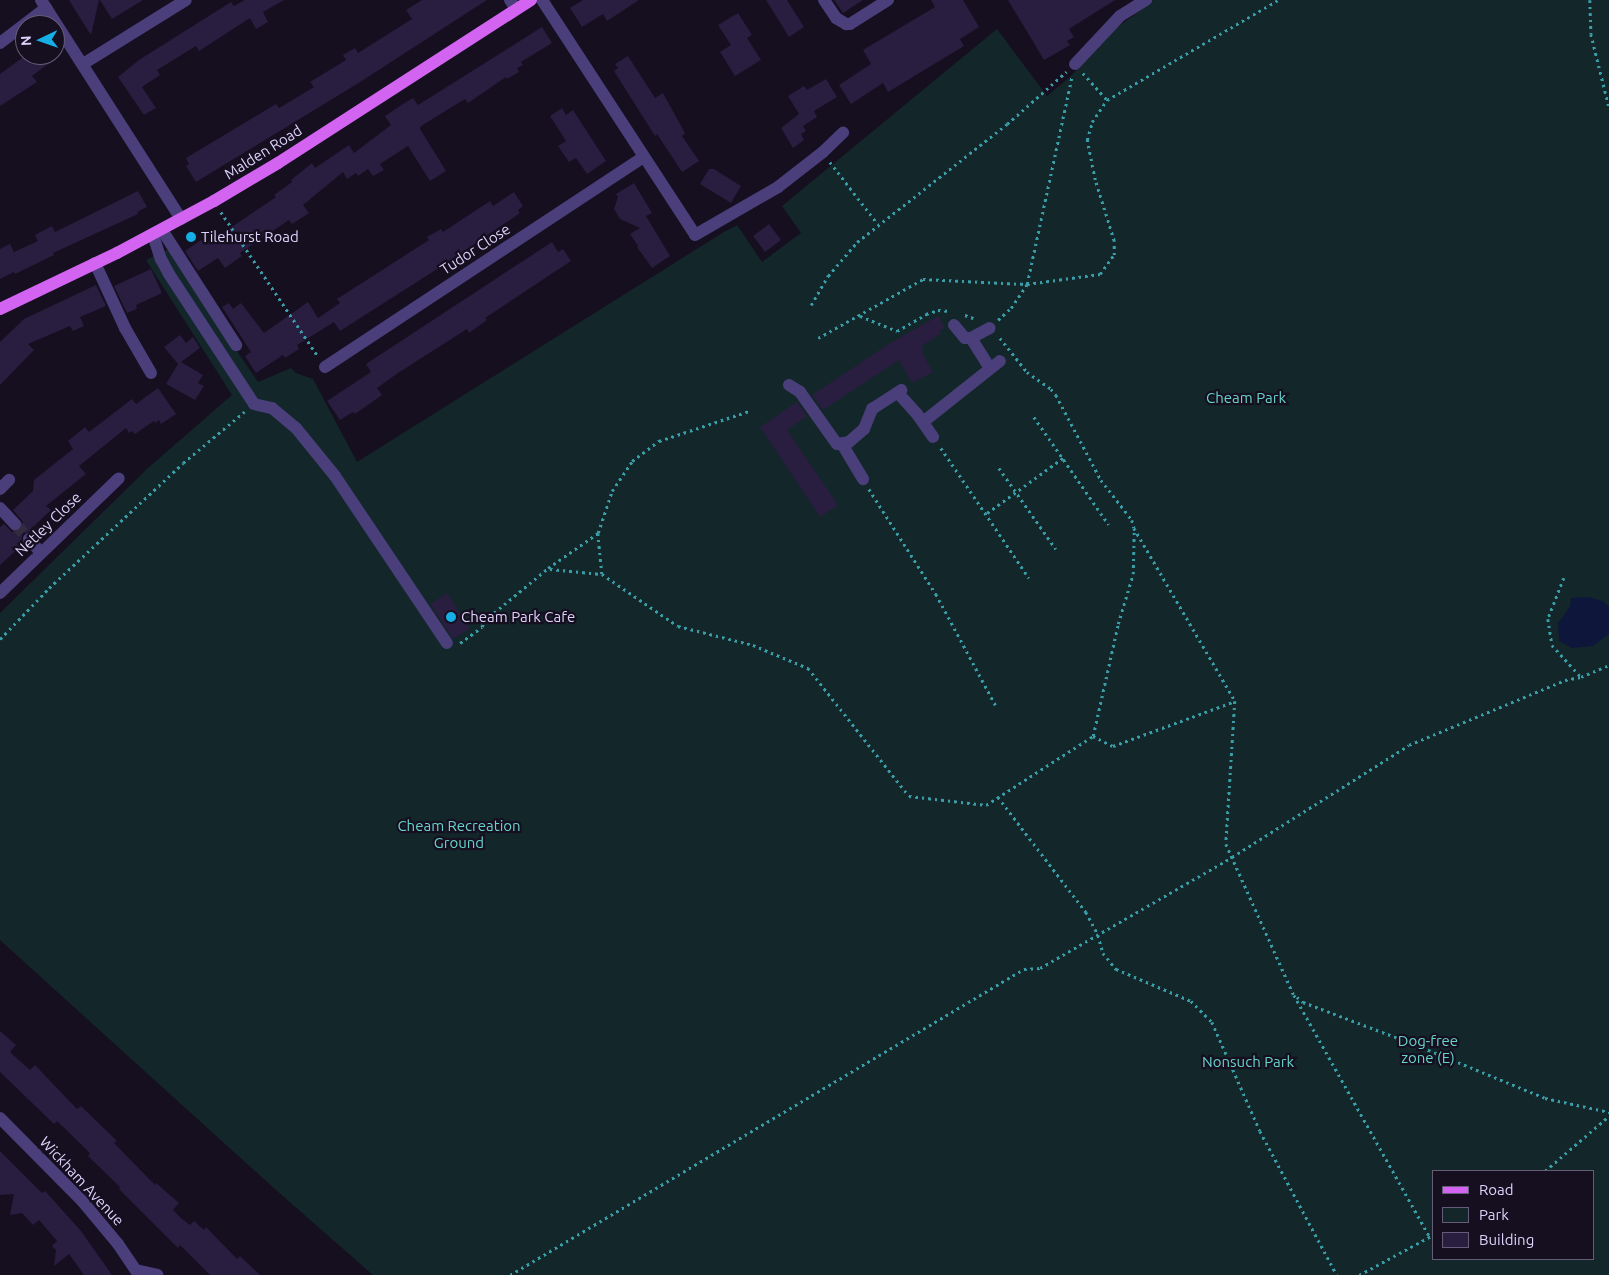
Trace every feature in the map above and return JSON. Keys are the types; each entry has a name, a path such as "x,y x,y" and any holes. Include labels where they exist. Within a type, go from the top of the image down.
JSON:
{"main road":[{"name":"Malden Road","path":"0,309 158,232 214,201 278,163 513,5 532,0"}],"street":[{"path":"83,64 186,0"},
{"path":"542,0 699,240 823,152 843,133"},
{"path":"824,0 836,18 846,24 850,24 888,0"},
{"path":"1075,64 1120,16 1146,0"},
{"path":"0,43 44,4 181,219"},
{"name":"Tudor Close","path":"325,367 644,157"},
{"path":"158,232 236,345"},
{"path":"158,232 161,259 169,274 254,404 272,408 296,428 313,448 335,476 447,643"},
{"path":"95,263 125,328 151,373"},
{"path":"954,325 964,338 971,338 990,328"},
{"path":"971,338 990,369"},
{"path":"922,422 1000,361"},
{"path":"788,385 800,392 837,444 849,442 864,429 872,409 900,391 933,437"},
{"path":"842,444 862,479"},
{"name":"Netley Close","path":"0,593 119,478"},
{"path":"0,508 15,524"},
{"path":"29,539 41,553"},
{"name":"Wickham Avenue","path":"0,1118 83,1202 118,1244 137,1272 157,1275"}],"path":[{"path":"818,338 923,279 1027,284 1100,274 1114,255 1114,241 1093,174 1087,140 1092,122 1107,100 1278,0"},
{"path":"1590,0 1591,34 1609,107"},
{"path":"1075,64 1107,100"},
{"path":"811,305 828,276 857,242 1007,124 1075,64"},
{"path":"990,328 1011,308 1027,284 1075,64"},
{"path":"823,152 878,224"},
{"path":"214,201 325,367"},
{"path":"860,316 897,331 926,314 938,310 952,312"},
{"path":"548,568 602,574 678,626 754,645 808,668 909,796 986,806 1093,736 1118,624 1133,574 1134,528 1132,520 1102,480 1051,388 1027,372 990,328 980,320 960,312"},
{"path":"0,639 49,588 183,463 254,404"},
{"path":"602,574 598,533 612,491 632,461 659,442 749,410"},
{"path":"1034,417 1110,525"},
{"path":"933,437 1029,578"},
{"path":"986,513 1063,458"},
{"path":"999,468 1056,549"},
{"path":"862,479 936,594 996,706"},
{"path":"1134,528 1235,701 1226,844 1294,995 1431,1236 1359,1275"},
{"path":"447,643 452,646 458,644 482,627 484,621 548,568 598,533"},
{"path":"1564,578 1548,619 1552,645 1581,677"},
{"path":"510,1275 1024,969 1040,968 1232,857 1409,745 1565,680 1581,677 1609,665"},
{"path":"1093,736 1113,746 1235,701"},
{"path":"998,797 1086,912 1098,935 1103,953 1116,969 1191,1001 1212,1022 1252,1114 1336,1275"},
{"path":"1294,995 1302,1002 1416,1045 1545,1098 1609,1114"},
{"path":"1546,1170 1609,1114"}],"green space":[{"path":"1154,0 1609,0 1609,1275 373,1275 276,1190 0,940 0,613 148,468 232,395 146,260 171,248 212,315 258,382 291,368 296,373 313,379 357,462 737,225 762,262 801,233 782,206 997,29 1047,96 1070,77 1111,32"}],"water":[{"path":"1589,597 1603,601 1609,607 1609,634 1593,646 1572,648 1559,641 1558,623 1570,607 1571,598"}],"building":[{"path":"69,0 99,0 91,35 80,18"},
{"path":"100,0 143,0 112,19"},
{"path":"245,0 284,0 263,12 268,22 256,29 250,18 199,51 196,46 157,70 160,75 142,87 156,108 144,115 118,77 139,60 231,2 234,6"},
{"path":"422,0 487,0 357,84 196,182 186,166 189,164 186,158 276,104 279,108 314,87 310,82 346,60 343,55 355,48 358,53 412,19 406,10"},
{"path":"583,0 639,0 607,21 603,14 582,27 570,8"},
{"path":"766,0 787,0 804,27 789,37"},
{"path":"834,0 863,0 843,13"},
{"path":"931,0 963,0 979,27 960,39 964,46 888,92 883,83 851,104 839,85 871,64 863,50 935,7"},
{"path":"1008,0 1115,0 1069,29 1074,37 1067,41 1070,45 1044,60"},
{"path":"738,13 752,35 747,38 761,60 735,76 720,52 731,45 718,25"},
{"path":"542,27 552,43 521,62 523,65 517,68 519,72 507,79 506,77 468,103 465,99 421,126 420,129 446,171 430,181 408,146 380,164 384,170 373,176 368,169 358,176 356,173 347,179 343,172 303,205 309,213 292,224 289,220 240,253 242,256 225,268 218,258 198,271 185,251 201,240 205,245 276,197 274,195 292,182 291,180 312,163 315,168 349,145 354,153 391,125 385,116 406,102 413,98 418,105"},
{"path":"628,56 655,98 663,93 685,133 682,136 699,161 682,172 657,134 655,136 614,71 618,68 615,64"},
{"path":"15,63 15,65 47,65 32,76 37,82 0,106 0,74"},
{"path":"826,79 837,97 814,111 817,117 803,126 806,131 801,134 804,140 793,148 781,128 799,114 788,96 804,86 807,90"},
{"path":"562,108 566,115 573,110 606,161 587,174 576,158 569,162 558,146 566,141 550,116"},
{"path":"709,169 714,169 741,186 731,203 700,184"},
{"path":"634,183 652,213 646,216 670,256 652,268 630,234 640,228 620,219 614,209 618,197 616,194"},
{"path":"138,191 147,207 137,212 138,214 53,253 54,255 15,274 14,272 0,279 0,249 10,244 14,252 38,241 35,235 52,226 55,232"},
{"path":"514,192 523,206 518,210 520,213 445,264 340,331 334,322 297,345 299,349 285,358 283,355 256,373 245,356 251,352 222,307 229,303 233,309 241,303 264,333 308,302 318,318 340,303 337,299 429,240 427,237 441,229 443,232 490,201 493,206"},
{"path":"769,224 781,240 765,252 753,236"},
{"path":"552,242 558,252 563,249 571,261 485,318 487,320 469,333 467,329 398,373 377,388 382,395 355,414 353,412 340,420 327,401 371,372 366,364"},
{"path":"151,269 162,293 136,305 137,309 127,313 114,286"},
{"path":"96,285 106,306 80,317 84,326 73,331 70,326 28,344 34,350 0,385 0,342 24,319"},
{"path":"938,316 945,328 939,331 941,334 921,346 924,352 922,353 933,372 912,383 899,360 823,410 812,395 887,345"},
{"path":"180,335 186,343 193,337 200,348 181,362 203,375 198,383 204,386 195,400 166,384 178,364 164,347"},
{"path":"158,388 176,414 161,424 159,420 155,423 154,421 135,434 132,431 129,433 126,428 79,466 86,474 46,506 51,510 32,528 36,532 23,533 21,540 23,544 0,565 0,527 4,524 12,532 21,530 23,522 13,510 33,491 34,480 73,449 68,441 85,427 89,432 132,399 136,404"},
{"path":"797,402 807,416 787,430 838,505 820,517 760,427"},
{"path":"447,593 470,628 453,639 430,604"},
{"path":"0,1031 16,1045 10,1052 30,1070 35,1065 77,1109 81,1106 117,1141 114,1143 155,1185 156,1183 179,1203 173,1210 181,1218 190,1225 194,1221 204,1230 206,1227 237,1259 240,1256 260,1275 210,1275 180,1245 178,1248 88,1156 90,1153 57,1121 54,1124 0,1072"},
{"path":"0,1151 42,1193 45,1191 81,1231 112,1275 84,1275 69,1254 54,1266 56,1250 52,1246 57,1241 39,1220 33,1225 22,1213 10,1215 14,1194 0,1195"}],"tunnel":[{"path":"15,524 29,539"}],"place":[{"name":"Tilehurst Road","path":"191,237"},
{"name":"Cheam Park Cafe","path":"451,617"}],"park label":[{"name":"Cheam Park","path":"1246,398"},
{"name":"Cheam Recreation Ground","path":"459,834"},
{"name":"Dog-free zone (E)","path":"1428,1048"},
{"name":"Nonsuch Park","path":"1248,1062"}]}
